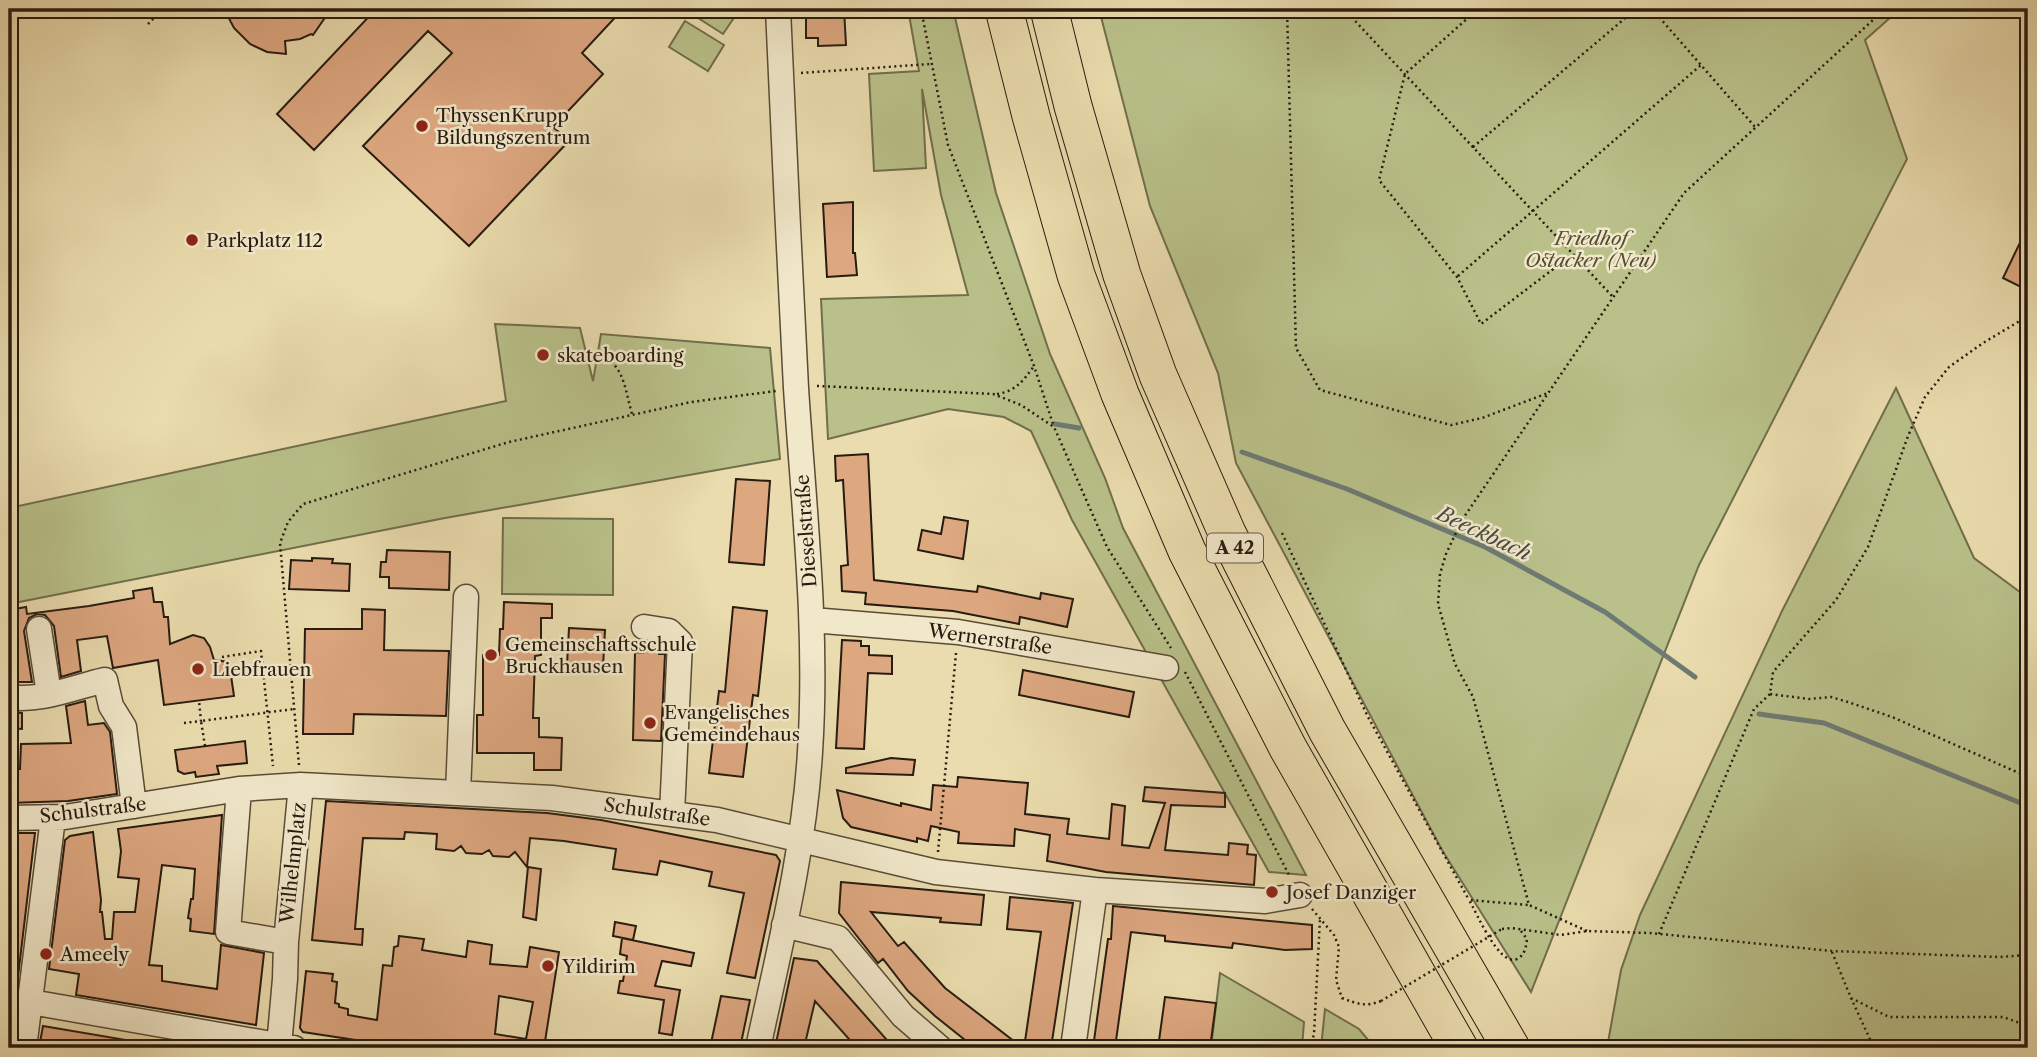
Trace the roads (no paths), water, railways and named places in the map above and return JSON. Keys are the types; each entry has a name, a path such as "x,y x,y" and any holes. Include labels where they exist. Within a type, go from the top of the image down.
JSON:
{"highway":[{"name":"A 42","path":"1004,9 1076,275 1121,394 1187,551 1288,748 1459,1048"},
{"name":"A 42","path":"1049,9 1073,106 1122,275 1158,375 1227,533 1327,730 1511,1048"}],"street":[{"name":"Dieselstraße","path":"758,1048 801,838 810,754 813,691 812,620 796,388 778,9"},
{"path":"458,793 466,597"},
{"name":"Wernerstraße","path":"812,620 958,632 1174,662"},
{"path":"644,627 669,631 680,642 672,814"},
{"path":"39,629 49,694"},
{"path":"9,697 49,694 105,680 111,706 124,727 134,806"},
{"name":"Schulstraße","path":"9,818 53,818 239,789 301,785 552,798 717,820 936,872 1095,890 1265,901 1300,895"},
{"name":"Wilhelmplatz","path":"286,1047 286,942 301,785"},
{"name":"Wilhelmplatz","path":"239,789 228,932 286,942"},
{"path":"24,1048 32,1002 53,818"},
{"path":"1073,1048 1095,890"},
{"path":"784,925 838,938 903,1016 940,1048"},
{"path":"32,1002 286,1047"}],"waterway":[{"name":"Beeckbach","path":"1055,424 1079,428"},
{"name":"Beeckbach","path":"1242,452 1347,489 1485,547 1605,612 1695,677"},
{"name":"Beeckbach","path":"1759,714 1824,723 2028,806"}],"place":[{"name":"ThyssenKrupp Bildungszentrum","path":"422,126"},
{"name":"Parkplatz 112","path":"192,240"},
{"name":"skateboarding","path":"543,355"},
{"name":"Gemeinschaftsschule Bruckhausen","path":"491,655"},
{"name":"Liebfrauen","path":"198,669"},
{"name":"Evangelisches Gemeindehaus","path":"650,723"},
{"name":"Josef Danziger","path":"1272,892"},
{"name":"Ameely","path":"46,954"},
{"name":"Yildirim","path":"548,966"}],"park label":[{"name":"Friedhof Ostacker (Neu)","path":"1591,249"}]}
